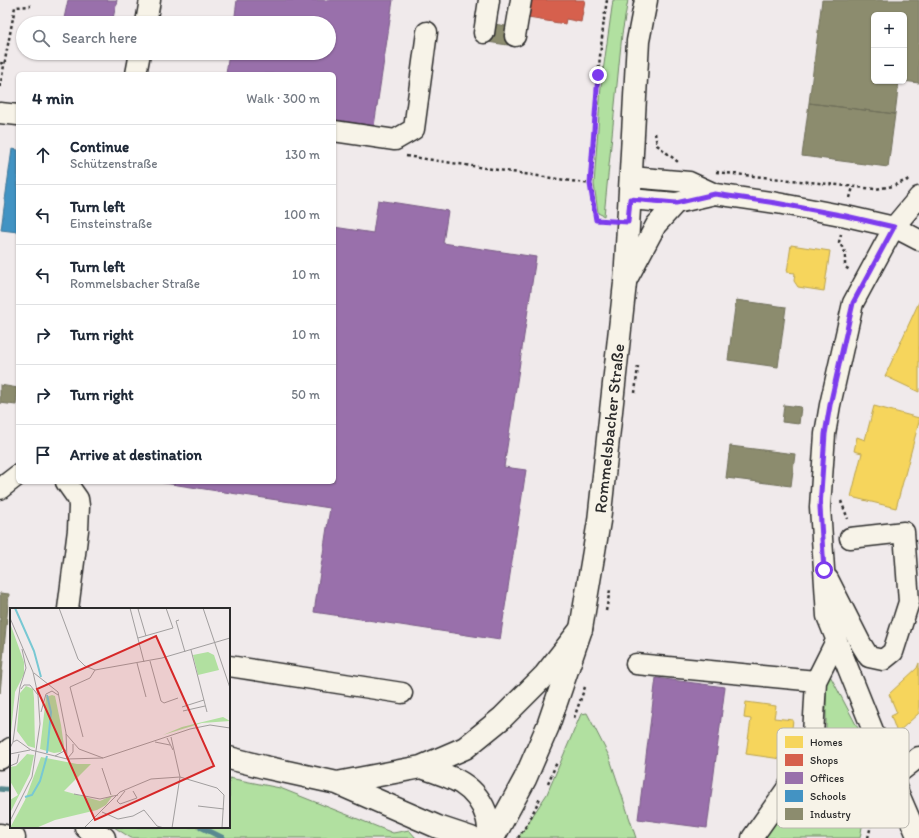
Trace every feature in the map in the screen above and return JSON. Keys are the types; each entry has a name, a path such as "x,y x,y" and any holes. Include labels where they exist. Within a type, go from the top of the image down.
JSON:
{"main road":[{"name":"Rommelsbacher Straße","path":"492,838 525,779 548,726 581,629 599,521 625,282 632,178 638,41 646,0"},
{"path":"337,783 421,767 465,748 502,718 545,675 581,629"},
{"path":"0,758 10,750"},
{"path":"230,758 337,783 440,833 471,838"},
{"path":"421,767 446,775 468,786 480,802 487,816 492,838"},
{"path":"88,828 104,838"},
{"path":"0,834 14,838"}],"street":[{"path":"147,16 150,0"},
{"path":"484,33 489,0"},
{"path":"515,36 521,0"},
{"path":"336,131 395,140 414,129 427,32"},
{"path":"136,72 139,60"},
{"path":"0,112 16,115"},
{"path":"632,178 690,182 715,194 822,211 894,227 919,240"},
{"path":"872,728 827,616 820,507 825,434 853,303 916,190"},
{"path":"630,199 683,202 715,194"},
{"path":"625,282 656,225 683,202"},
{"path":"0,489 16,477"},
{"path":"67,484 78,499 79,506 78,530 68,608"},
{"path":"824,570 869,657 883,660 893,652 909,602 904,532 850,531"},
{"path":"813,728 816,681 836,641"},
{"path":"636,664 816,681"},
{"path":"230,666 402,693"},
{"path":"909,765 919,757"},
{"path":"752,838 777,803"},
{"path":"909,817 918,838"}],"path":[{"path":"608,0 604,19 598,75 590,184 596,220 628,222"},
{"path":"0,87 15,7 31,6"},
{"path":"0,63 5,64"},
{"path":"405,156 590,184"},
{"path":"709,171 875,189 893,186 907,180 916,190"},
{"path":"839,496 850,531"},
{"path":"868,838 870,828"}],"green space":[{"path":"613,0 628,0 622,34 604,216 598,213 594,184 601,86"},
{"path":"826,668 858,728 826,728"},
{"path":"587,713 609,756 636,838 518,838 547,794 581,714"},
{"path":"230,778 280,788 393,833 409,830 416,838 131,838 116,828 230,828"},
{"path":"777,820 777,828 862,828 860,838 763,838"}],"building: Homes":[{"path":"791,245 830,251 824,291 798,287 794,281 795,273 787,272"},
{"path":"919,302 919,392 885,376"},
{"path":"874,406 919,418 896,508 851,497 862,453 854,451 857,437 865,440"},
{"path":"919,663 919,713 902,728 895,728 891,716 897,713 889,694 917,668"},
{"path":"746,702 776,706 774,718 793,720 792,728 777,728 777,758 746,754 751,719 744,718"}],"building: Shops":[{"path":"531,0 585,0 581,22 566,19 565,24 528,18"}],"building: Offices":[{"path":"68,0 117,0 114,16 65,16"},
{"path":"237,0 393,0 374,126 336,120 336,72 226,72 228,60 336,60 336,16 235,16"},
{"path":"378,200 448,211 443,243 536,257 504,467 526,470 500,640 314,612 330,508 171,484 336,484 336,227 373,233"},
{"path":"656,678 725,687 707,828 638,819"}],"building: Schools":[{"path":"12,149 16,150 16,232 1,230"}],"building: Industry":[{"path":"822,0 919,0 919,83 907,82 907,12 871,12 871,84 899,84 895,114 809,103"},
{"path":"489,23 511,27 508,45 487,42"},
{"path":"809,103 895,114 888,167 802,156"},
{"path":"736,300 786,307 778,367 728,360"},
{"path":"0,385 16,388 16,405 0,403"},
{"path":"784,405 801,407 799,424 782,422"},
{"path":"730,446 795,454 791,486 726,478"},
{"path":"0,593 9,594 0,693"}],"waterway":[{"path":"0,789 10,790"},
{"path":"203,828 223,838"}],"route":[{"path":"598,75 590,184 596,220 628,222 630,199 676,203 715,194 776,203 846,216 894,227 853,303 830,405 825,434 820,507 824,570"}]}
